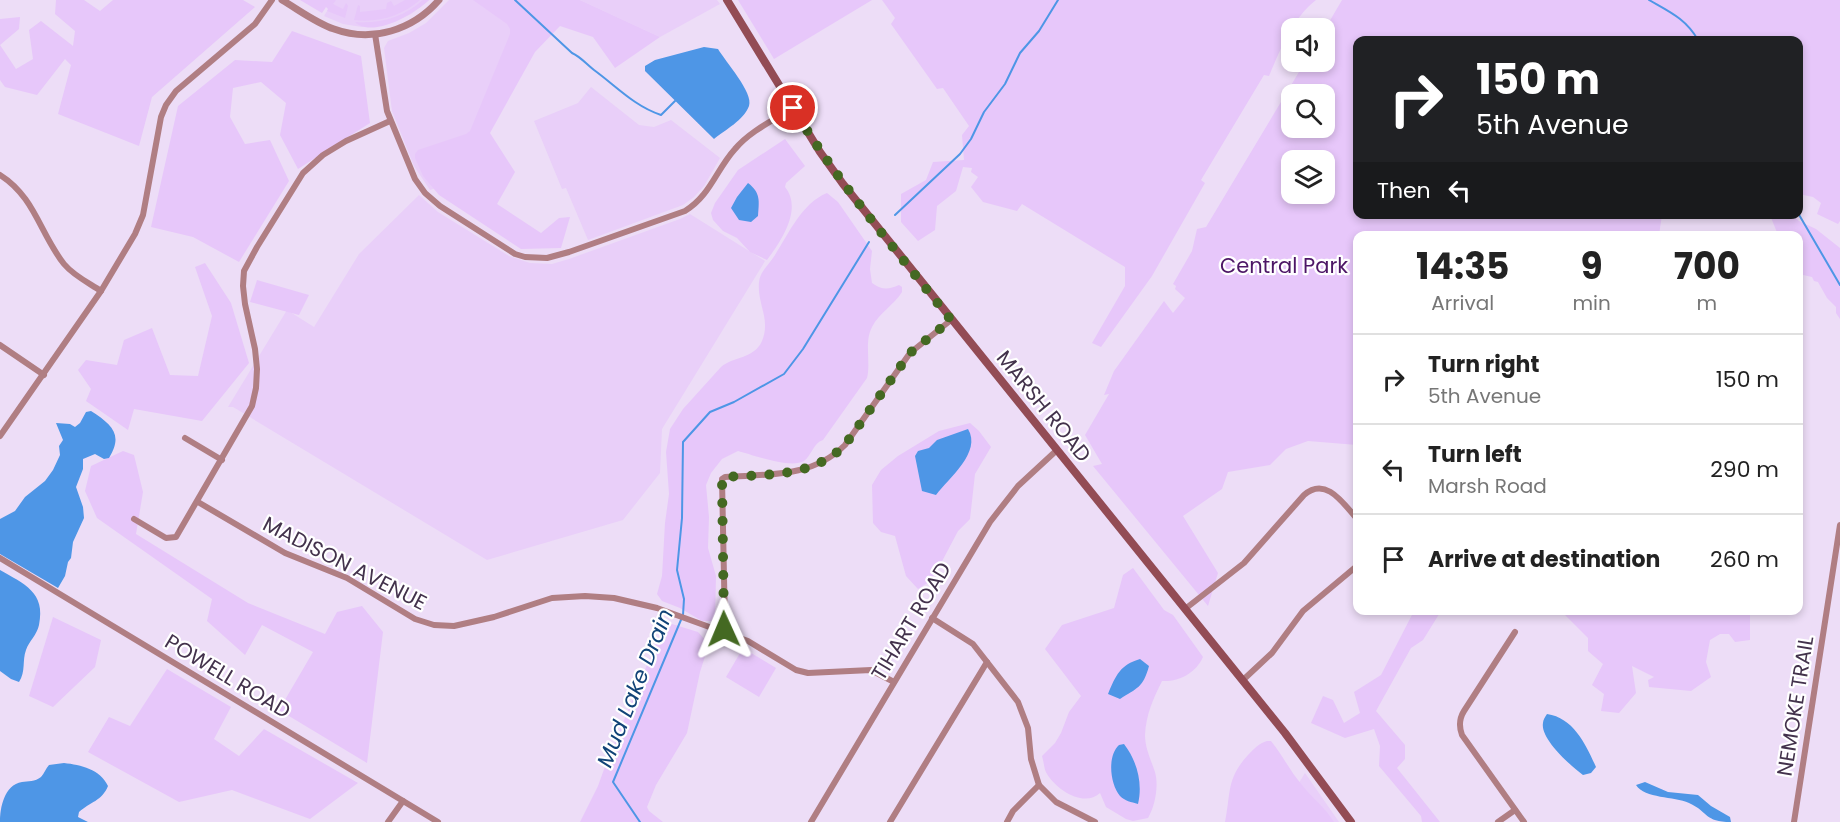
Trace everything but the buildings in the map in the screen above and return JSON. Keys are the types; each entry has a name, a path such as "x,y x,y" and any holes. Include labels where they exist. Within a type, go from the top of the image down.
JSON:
{"main road":[{"name":"MARSH ROAD","path":"727,0 820,152 843,184 1286,733 1350,822"}],"street":[{"path":"0,436 101,291 141,222 161,117 166,105 176,91 255,24 272,0"},
{"path":"282,0 333,29 351,33 375,34 411,24 439,0"},
{"path":"375,34 390,121 419,186 432,200 515,254 525,257 547,258 619,235 691,207 707,192 736,146 793,108"},
{"path":"134,519 166,538 178,535 252,406 256,388 255,349 245,304 244,271 303,172 323,155 345,141 390,121"},
{"path":"0,175 23,194 66,266 101,291"},
{"path":"723,632 725,626 722,479 802,471 819,465 833,456 845,445 910,353 951,320"},
{"path":"0,345 44,375"},
{"path":"185,438 222,460"},
{"name":"TIHART ROAD","path":"811,822 972,549 1018,486 1057,450"},
{"path":"1185,609 1243,563 1312,489 1320,487 1327,489 1353,515"},
{"name":"MADISON AVENUE","path":"198,502 277,549 347,578 415,619 434,625 461,625 494,617 537,602 569,597 614,598 639,603 748,641 796,670 808,673 871,670 894,682"},
{"name":"NEMOKE TRAIL","path":"1794,822 1840,525"},
{"name":"POWELL ROAD","path":"0,558 438,822"},
{"path":"1243,680 1272,653 1303,611 1353,569"},
{"path":"932,618 969,640 1018,702 1028,728 1034,772 1040,785 1056,802 1095,822"},
{"path":"1515,632 1464,711 1460,723 1462,735 1524,822"},
{"path":"890,822 987,662"},
{"path":"1007,822 1013,811 1040,785"},
{"path":"388,822 403,801"},
{"path":"1498,822 1515,810"}],"shaded area":[{"path":"334,0 429,0 411,14 395,22 362,27 343,24 324,16"},
{"path":"449,0 529,0 470,148 482,171 430,190 414,166 392,111 384,48 388,41 426,23"},
{"path":"580,0 717,0 720,4 660,37"},
{"path":"591,87 639,125 654,127 671,120 720,158 704,186 683,205 588,240 566,188 562,189 534,121 578,103"},
{"path":"419,195 438,212 509,256 530,263 552,264 569,259 690,214 765,261 662,429 660,473 623,520 487,560 233,407 228,407 287,310 314,327 359,254"},
{"path":"1305,773 1339,822 1275,822"}],"green space":[{"path":"56,0 84,0 100,11 113,0 243,0 255,7 152,97 139,146 58,114 71,65 65,59 37,95 5,87 0,80 0,45 16,69 33,59 29,30 41,21 73,46 75,31 55,14"},
{"path":"300,0 336,0 333,4 343,9 346,3 348,6 345,18 327,11 326,7 322,13"},
{"path":"405,0 420,0 389,17 354,20 358,5 360,12 386,9 387,3 391,1 394,6"},
{"path":"423,0 429,0 404,17 382,26 372,28 355,22 374,22 392,18 408,11"},
{"path":"473,0 580,0 660,37 615,68 593,37 560,26 535,52 490,133 515,172 497,204 541,233 559,218 570,217 561,248 521,249 439,195 423,176 415,158 418,150 470,131 510,34 507,24"},
{"path":"738,0 872,0 774,59"},
{"name":"Central Park","path":"882,0 1316,0 1299,18 1281,18 1281,49 1269,76 1264,75 1201,180 1205,183 1152,276 1101,347 1092,343 1125,286 1125,267 1022,204 1017,211 983,202 971,187 978,177 971,172 972,168 963,167 956,191 937,206 935,230 918,241 901,222 901,194 926,180 933,162 964,160 962,135 969,126 943,88 937,89 891,24 895,18"},
{"path":"1342,0 1840,0 1840,221 1838,224 1817,214 1821,203 1813,197 1803,195 1803,36 1353,36 1353,219 1661,219 1660,231 1353,231 1353,445 1308,441 1286,449 1270,465 1228,472 1222,489 1183,516 1218,573 1208,606 1093,466 1102,464 1085,435 1109,394 1104,395 1114,371 1164,301 1173,313 1185,298 1173,284 1192,251 1197,229 1206,227 1281,102 1281,138 1335,138 1335,84 1292,84 1299,72 1335,72 1335,18 1331,18"},
{"path":"20,17 19,29 0,45 0,19"},
{"path":"292,31 361,56 370,123 298,169 280,135 286,103 261,82 233,88 230,117 245,144 270,140 289,181 239,262 193,237 151,227 178,106 235,60 272,62"},
{"path":"785,139 805,166 786,183 785,187 792,205 791,215 784,234 767,260 750,252 737,238 723,231 713,220 711,213 715,203 738,170"},
{"path":"827,193 838,202 872,251 870,269 872,283 885,288 899,285 902,287 902,292 872,327 868,339 867,378 823,440 804,461 781,462 738,451 722,459 711,473 706,485 709,517 708,548 716,576 715,621 702,621 662,601 657,594 662,576 669,494 666,452 670,429 683,409 721,367 754,351 762,341 765,326 759,290 761,275 803,211"},
{"path":"1772,219 1797,219 1816,229 1840,248 1840,319 1836,313 1836,307 1827,298 1818,282 1812,277 1803,275 1803,231 1776,231"},
{"path":"205,263 231,303 249,363 202,421 134,409 128,430 86,401 91,389 78,370 86,360 117,365 124,340 152,328 170,375 198,376 212,316 195,267"},
{"path":"257,280 309,295 299,315 250,302"},
{"path":"970,423 991,447 975,474 970,519 958,531 929,582 918,589 906,576 895,536 881,532 873,523 872,485 881,470 898,456 939,431"},
{"path":"123,451 134,455 143,492 136,534 248,603 325,634 337,612 362,606 383,632 367,763 279,710 313,652 262,625 245,655 207,621 212,599 97,518 85,491 91,466"},
{"path":"1133,568 1164,610 1173,615 1203,657 1196,668 1181,678 1162,681 1156,694 1148,714 1145,735 1157,783 1156,796 1148,818 1133,821 1106,807 1100,793 1086,799 1079,798 1057,786 1045,770 1042,756 1055,743 1069,712 1081,696 1045,649 1062,625 1114,608 1123,575"},
{"path":"1412,615 1439,615 1423,640 1411,648 1376,711 1405,745 1405,759 1397,768 1440,822 1422,822 1421,816 1379,766 1380,746 1374,729 1345,738 1311,723 1323,696 1333,700 1344,723 1360,713 1354,692 1381,675"},
{"path":"1565,615 1750,615 1750,640 1735,642 1729,634 1720,634 1710,640 1706,662 1711,677 1691,691 1649,687 1648,680 1654,677 1632,666 1636,693 1619,713 1601,711 1604,694 1592,685 1603,664 1588,651 1588,638"},
{"path":"53,617 101,640 95,667 53,707 29,696"},
{"path":"672,624 698,632 707,642 708,647 700,672 687,733 656,785 647,807 663,822 580,822 598,786 657,641 667,626"},
{"path":"743,648 776,668 759,697 726,677"},
{"path":"167,669 231,707 214,739 239,756 264,729 358,783 310,819 232,790 179,802 88,752 109,717 130,726"},
{"path":"1267,741 1271,741 1298,780 1334,822 1225,822 1230,787 1236,772 1252,751"}],"water":[{"path":"704,47 718,49 743,85 749,100 749,106 743,116 714,139 645,71 645,66 655,60"},
{"path":"748,183 755,190 759,202 758,216 751,222 739,220 731,208"},
{"path":"91,411 113,430 115,442 109,458 104,459 95,454 83,459 83,469 76,487 84,518 73,542 65,576 58,588 0,554 0,519 15,511 25,497 45,481 53,470 60,455 59,446 63,440 56,423 70,424 75,427 86,412"},
{"path":"968,429 971,447 956,473 936,495 922,491 915,456 918,451 929,448 937,440"},
{"path":"0,570 31,590 39,604 39,625 26,650 19,682 0,671"},
{"path":"1140,659 1149,666 1139,687 1120,699 1108,694 1123,668"},
{"path":"1547,714 1565,721 1578,734 1596,767 1591,773 1583,775 1551,744 1543,729 1543,721"},
{"path":"1124,744 1138,772 1140,788 1138,804 1120,796 1112,777 1111,763 1115,750 1119,745"},
{"path":"64,763 95,772 105,780 108,786 99,798 79,812 78,817 88,822 0,822 2,804 11,788 22,782 39,779 49,765"},
{"path":"1645,782 1668,792 1698,795 1730,817 1731,822 1711,818 1689,803 1646,793 1636,785"}],"waterway":[{"path":"515,0 572,53 642,106 661,115 675,101"},
{"name":"Mud Lake Drain","path":"895,215 960,154 971,139 984,112 1005,84 1020,53 1039,31 1058,0"},
{"path":"1649,0 1683,21 1695,36"},
{"path":"1802,219 1840,285"},
{"name":"Mud Lake Drain","path":"640,822 613,782 683,615 684,599 677,570 682,518 683,442 710,412 734,402 784,374 803,349 869,242"}],"route":[{"path":"724,629 722,479 802,471 819,465 833,456 845,445 910,353 951,320 843,184 793,108"}]}
